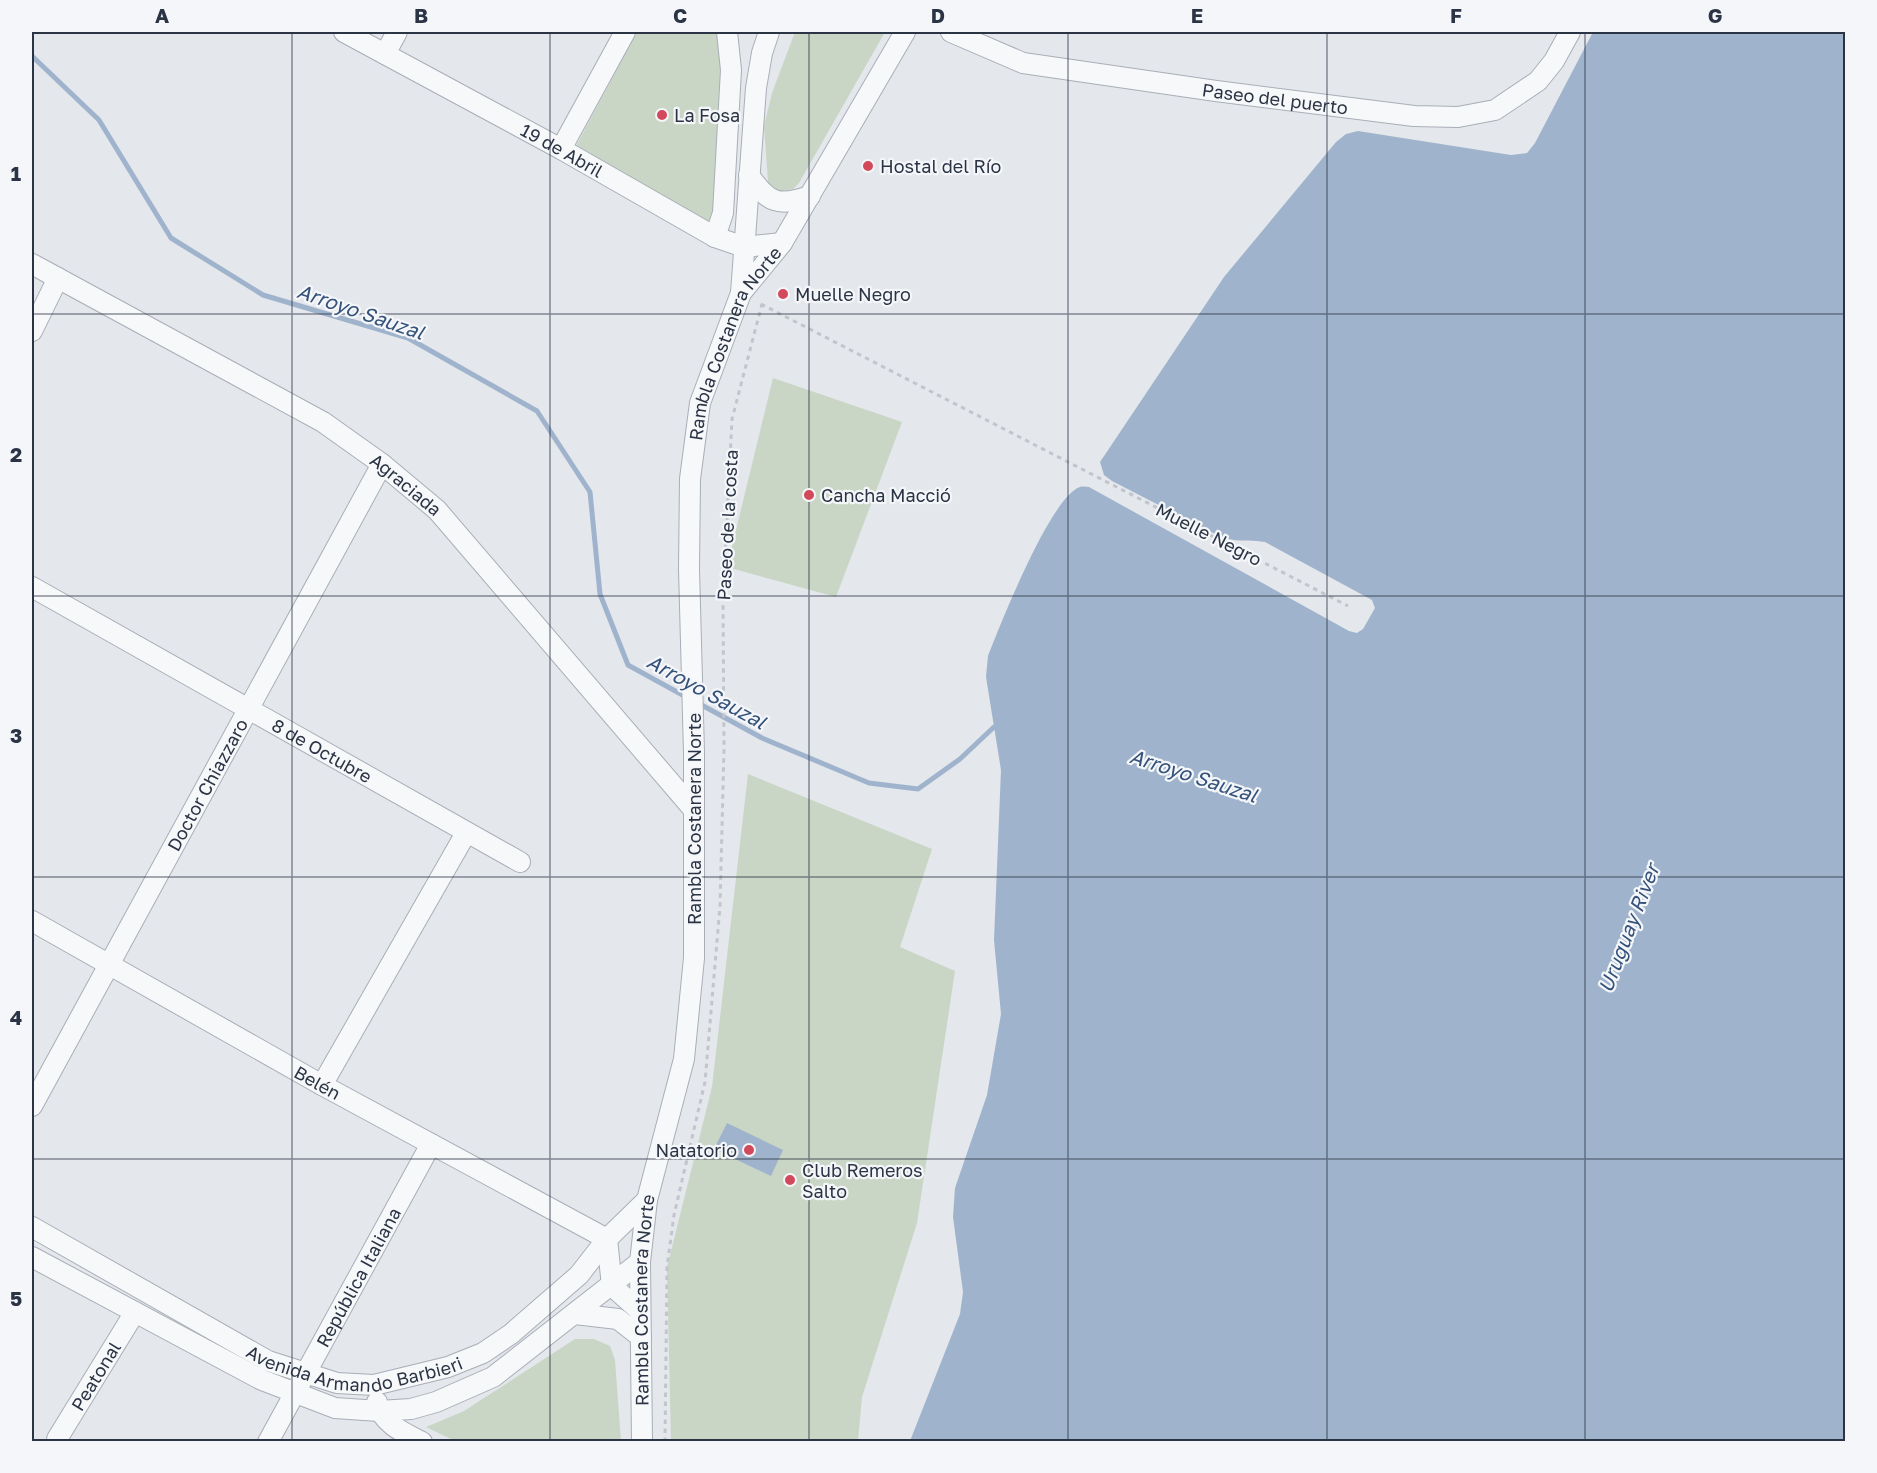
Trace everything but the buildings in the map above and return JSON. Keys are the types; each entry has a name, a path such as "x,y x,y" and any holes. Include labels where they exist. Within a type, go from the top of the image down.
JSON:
{"street":[{"name":"19 de Abril","path":"344,32 561,148 714,237 744,247 783,243"},
{"path":"385,54 397,32"},
{"path":"561,148 625,32"},
{"path":"714,237 723,213 731,70 727,32"},
{"path":"741,293 756,88 762,53 769,32"},
{"name":"Rambla Costanera Norte","path":"642,1442 640,1262 647,1200 684,1059 690,1020 694,958 694,753 689,569 690,479 700,403 741,293 783,243 905,32"},
{"name":"Paseo del puerto","path":"951,32 1023,63 1251,96 1414,116 1458,117 1495,110 1538,81 1554,61 1570,32"},
{"path":"749,175 760,192 776,202 788,204 810,196"},
{"name":"Agraciada","path":"32,264 323,422 382,464 437,510 694,810"},
{"path":"32,331 58,278"},
{"name":"Doctor Chiazzaro","path":"32,1106 382,464"},
{"name":"8 de Octubre","path":"32,587 520,862"},
{"path":"322,1085 466,833"},
{"name":"Belén","path":"32,921 322,1085 607,1239"},
{"name":"República Italiana","path":"268,1442 431,1144"},
{"name":"Avenida Armando Barbieri","path":"32,1227 268,1361 337,1383 374,1385 448,1367 483,1353 511,1334 579,1275 607,1239 647,1200"},
{"path":"607,1239 612,1286 640,1311"},
{"name":"Avenida Armando Barbieri","path":"32,1257 262,1380 335,1408 379,1411 411,1409 436,1402 493,1377 640,1262"},
{"name":"Peatonal","path":"57,1439 135,1312"},
{"path":"575,1314 618,1319 641,1337"},
{"path":"374,1385 379,1411 396,1428 422,1442"}],"path":[{"name":"Muelle Negro","path":"741,293 1348,606"},
{"name":"Paseo de la costa","path":"724,749 723,600 732,420 762,304"}],"green space":[{"path":"637,32 718,32 722,70 716,210 711,226 576,146"},
{"path":"795,32 885,32 799,183 793,189 779,192 768,182 764,126 772,93"},
{"name":"Cancha Macció","path":"773,378 902,422 836,597 727,567"},
{"path":"748,774 932,849 900,947 955,971 917,1223 862,1397 858,1441 671,1442 667,1267 712,1087"},
{"path":"575,1339 594,1339 610,1346 615,1360 621,1441 455,1441 426,1427 464,1411"}],"water":[{"name":"Uruguay River","path":"1593,32 1845,32 1845,1441 910,1441 960,1314 963,1292 953,1217 955,1188 987,1095 1001,1014 994,940 1001,770 986,677 988,656 1041,536 1068,496 1080,487 1089,487 1349,631 1357,633 1363,629 1375,608 1372,600 1265,542 1219,536 1112,481 1104,475 1100,462 1224,277 1336,142 1346,134 1358,131 1511,155 1527,153 1535,143"},
{"name":"Natatorio","path":"727,1123 783,1150 771,1176 714,1149"}],"waterway":[{"name":"Arroyo Sauzal","path":"32,56 99,120 171,238 263,295 408,338 537,411 590,492 600,594 628,665 688,698"},
{"name":"Arroyo Sauzal","path":"698,703 762,738 869,783 918,789 960,759 994,727 999,729"}],"place":[{"name":"La Fosa","path":"662,115"},
{"name":"Hostal del Río","path":"868,166"},
{"name":"Muelle Negro","path":"783,294"},
{"name":"Cancha Macció","path":"809,495"},
{"name":"Natatorio","path":"749,1150"},
{"name":"Club Remeros Salto","path":"790,1180"}]}
